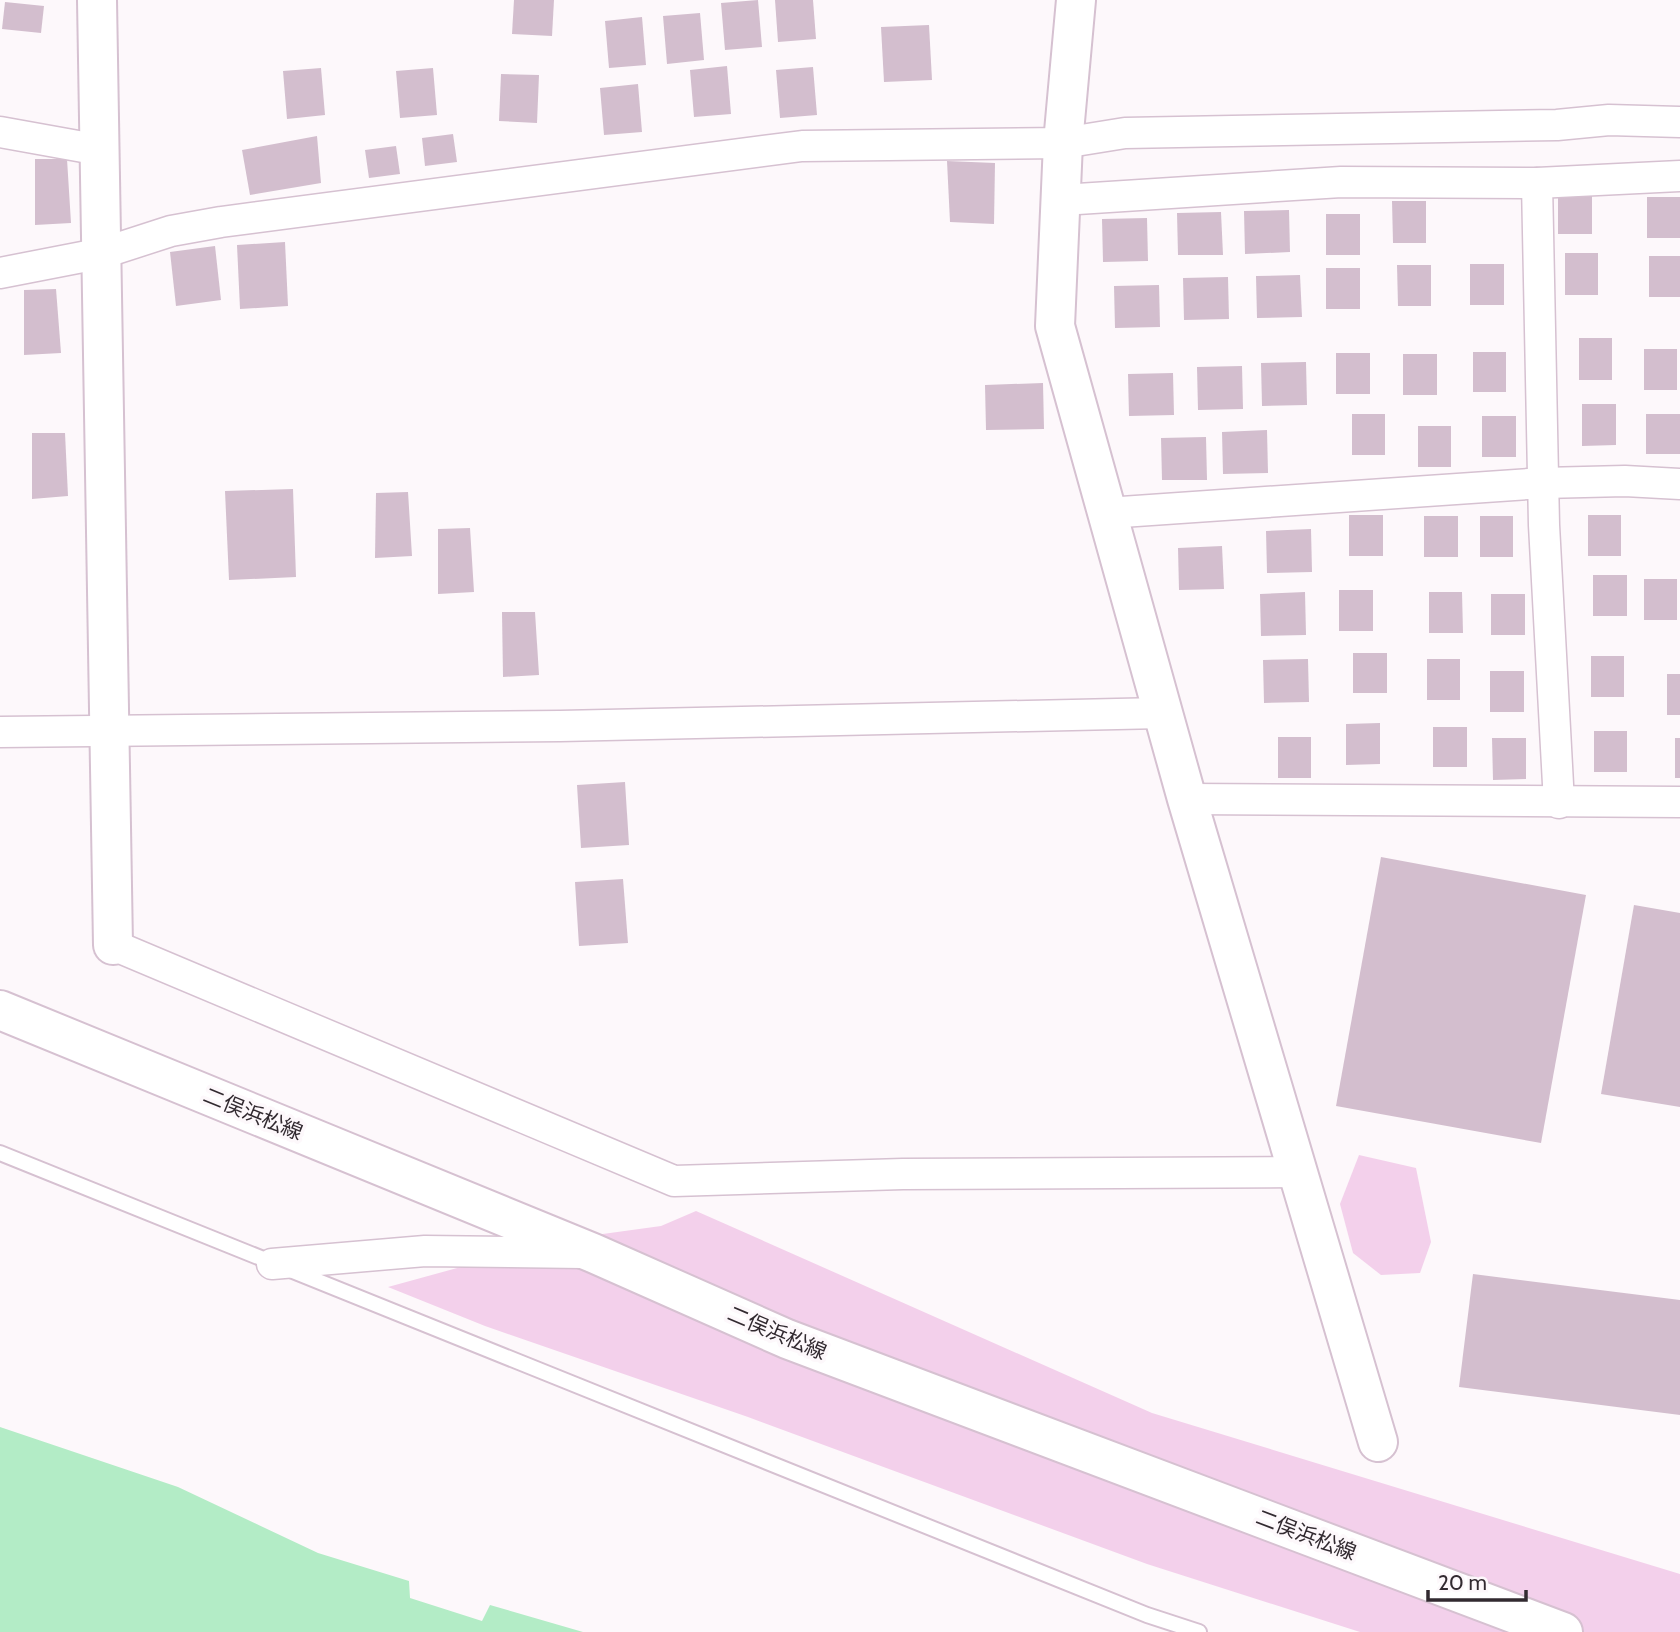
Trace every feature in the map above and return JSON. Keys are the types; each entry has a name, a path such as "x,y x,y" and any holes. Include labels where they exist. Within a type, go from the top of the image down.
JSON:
{"street":[{"path":"97,0 113,945 674,1181 903,1174 1297,1172"},
{"path":"1076,0 1063,143 1055,326 1187,799 1378,1442"},
{"path":"0,273 103,253 171,231 221,222 802,146 1063,143 1125,133 1543,125 1609,120 1680,121"},
{"path":"0,132 100,150"},
{"path":"1062,200 1341,182 1537,183 1680,176"},
{"path":"1537,183 1543,483 1559,803"},
{"path":"1107,513 1543,483 1625,481 1680,484"},
{"path":"0,732 560,726 1163,713"},
{"path":"1187,799 1680,802"},
{"name":"二俣浜松線","path":"0,1010 593,1253 787,1339 1563,1632"},
{"path":"272,1264 425,1251 593,1253"}],"lane":[{"path":"0,1153 1147,1615 1199,1632"}],"shaded area":[{"path":"1359,1155 1416,1168 1431,1242 1420,1273 1381,1275 1353,1253 1340,1204"},
{"path":"696,1211 1152,1413 1680,1574 1680,1632 1360,1632 1147,1564 748,1417 485,1326 388,1287 559,1240 661,1226"},
{"path":"0,1427 178,1487 318,1553 409,1581 410,1598 482,1621 490,1605 583,1632 0,1632"}],"building":[{"path":"514,0 554,0 552,36 512,34"},
{"path":"758,0 762,47 725,50 721,3"},
{"path":"775,0 813,0 816,39 778,42"},
{"path":"5,2 44,6 41,33 2,29"},
{"path":"700,13 704,60 667,64 663,16"},
{"path":"642,17 646,65 609,68 605,21"},
{"path":"929,25 932,80 884,82 881,27"},
{"path":"727,66 731,114 694,117 690,70"},
{"path":"813,67 817,115 780,118 776,70"},
{"path":"321,68 325,115 287,119 283,71"},
{"path":"433,68 437,115 400,118 396,71"},
{"path":"501,74 539,75 537,123 499,121"},
{"path":"638,84 642,132 604,135 600,88"},
{"path":"453,134 457,162 425,166 422,138"},
{"path":"317,136 321,183 250,195 242,150"},
{"path":"396,146 400,174 369,178 365,150"},
{"path":"35,159 67,159 71,223 35,225"},
{"path":"947,161 995,163 994,224 950,222"},
{"path":"1558,193 1592,193 1592,234 1558,234"},
{"path":"1647,197 1680,197 1680,238 1647,238"},
{"path":"1392,201 1426,201 1426,243 1393,243"},
{"path":"1289,210 1290,252 1245,254 1244,211"},
{"path":"1221,212 1223,255 1178,255 1177,213"},
{"path":"1326,214 1360,214 1360,255 1326,255"},
{"path":"1147,218 1148,261 1103,262 1102,219"},
{"path":"285,242 288,306 240,309 237,245"},
{"path":"215,246 221,300 176,306 170,252"},
{"path":"1565,253 1598,253 1598,295 1565,295"},
{"path":"1649,256 1680,256 1680,297 1649,297"},
{"path":"1470,264 1504,264 1504,305 1470,305"},
{"path":"1397,265 1431,265 1431,306 1398,306"},
{"path":"1326,268 1360,268 1360,309 1326,309"},
{"path":"1300,275 1302,317 1257,318 1256,276"},
{"path":"1228,277 1229,319 1184,320 1183,278"},
{"path":"1159,285 1160,327 1115,328 1114,286"},
{"path":"56,289 61,353 24,355 24,290"},
{"path":"1579,338 1612,338 1612,380 1579,380"},
{"path":"1644,349 1677,349 1677,390 1644,390"},
{"path":"1473,352 1506,352 1506,392 1473,392"},
{"path":"1336,353 1370,353 1370,394 1336,394"},
{"path":"1403,354 1437,354 1437,395 1403,395"},
{"path":"1306,362 1307,405 1262,406 1261,363"},
{"path":"1242,366 1243,409 1198,410 1197,367"},
{"path":"1173,373 1174,415 1129,416 1128,374"},
{"path":"1043,383 1044,429 986,430 985,385"},
{"path":"1582,404 1616,404 1616,445 1582,446"},
{"path":"1352,414 1385,414 1385,455 1352,455"},
{"path":"1646,414 1680,414 1680,454 1646,454"},
{"path":"1482,416 1516,416 1516,457 1482,457"},
{"path":"1418,426 1451,426 1451,467 1418,467"},
{"path":"1267,430 1268,473 1223,474 1222,432"},
{"path":"32,433 65,433 68,496 32,499"},
{"path":"1206,437 1207,480 1162,480 1161,438"},
{"path":"293,489 296,577 229,580 225,491"},
{"path":"408,492 412,556 375,558 376,493"},
{"path":"1349,515 1383,515 1383,556 1349,556"},
{"path":"1588,515 1621,515 1621,556 1588,556"},
{"path":"1424,516 1458,516 1458,557 1424,557"},
{"path":"1480,516 1513,516 1513,557 1480,557"},
{"path":"470,528 474,592 438,594 438,529"},
{"path":"1311,529 1312,572 1267,573 1266,531"},
{"path":"1222,546 1224,589 1179,590 1178,548"},
{"path":"1593,575 1627,575 1627,616 1593,616"},
{"path":"1644,579 1677,579 1677,620 1644,620"},
{"path":"1339,590 1373,590 1373,631 1339,631"},
{"path":"1305,592 1306,635 1261,636 1260,594"},
{"path":"1429,592 1462,592 1463,633 1429,633"},
{"path":"1491,594 1525,594 1525,635 1491,635"},
{"path":"502,612 535,612 539,675 503,677"},
{"path":"1353,653 1387,653 1387,693 1353,693"},
{"path":"1591,656 1624,656 1624,697 1591,697"},
{"path":"1308,659 1309,702 1264,703 1263,660"},
{"path":"1427,659 1460,659 1460,700 1427,700"},
{"path":"1490,671 1524,671 1524,712 1490,712"},
{"path":"1667,674 1680,674 1680,715 1667,715"},
{"path":"1380,723 1380,764 1346,765 1346,724"},
{"path":"1433,727 1467,727 1467,767 1433,767"},
{"path":"1594,731 1627,731 1627,772 1594,772"},
{"path":"1278,737 1311,737 1311,778 1278,778"},
{"path":"1492,738 1526,738 1526,779 1493,780"},
{"path":"1675,738 1680,738 1680,778 1675,778"},
{"path":"625,782 629,845 581,848 577,785"},
{"path":"1381,857 1586,895 1541,1143 1336,1106"},
{"path":"623,879 628,943 579,946 575,882"},
{"path":"1634,905 1680,913 1680,1107 1601,1094"},
{"path":"1473,1274 1680,1300 1680,1415 1459,1387"}]}
